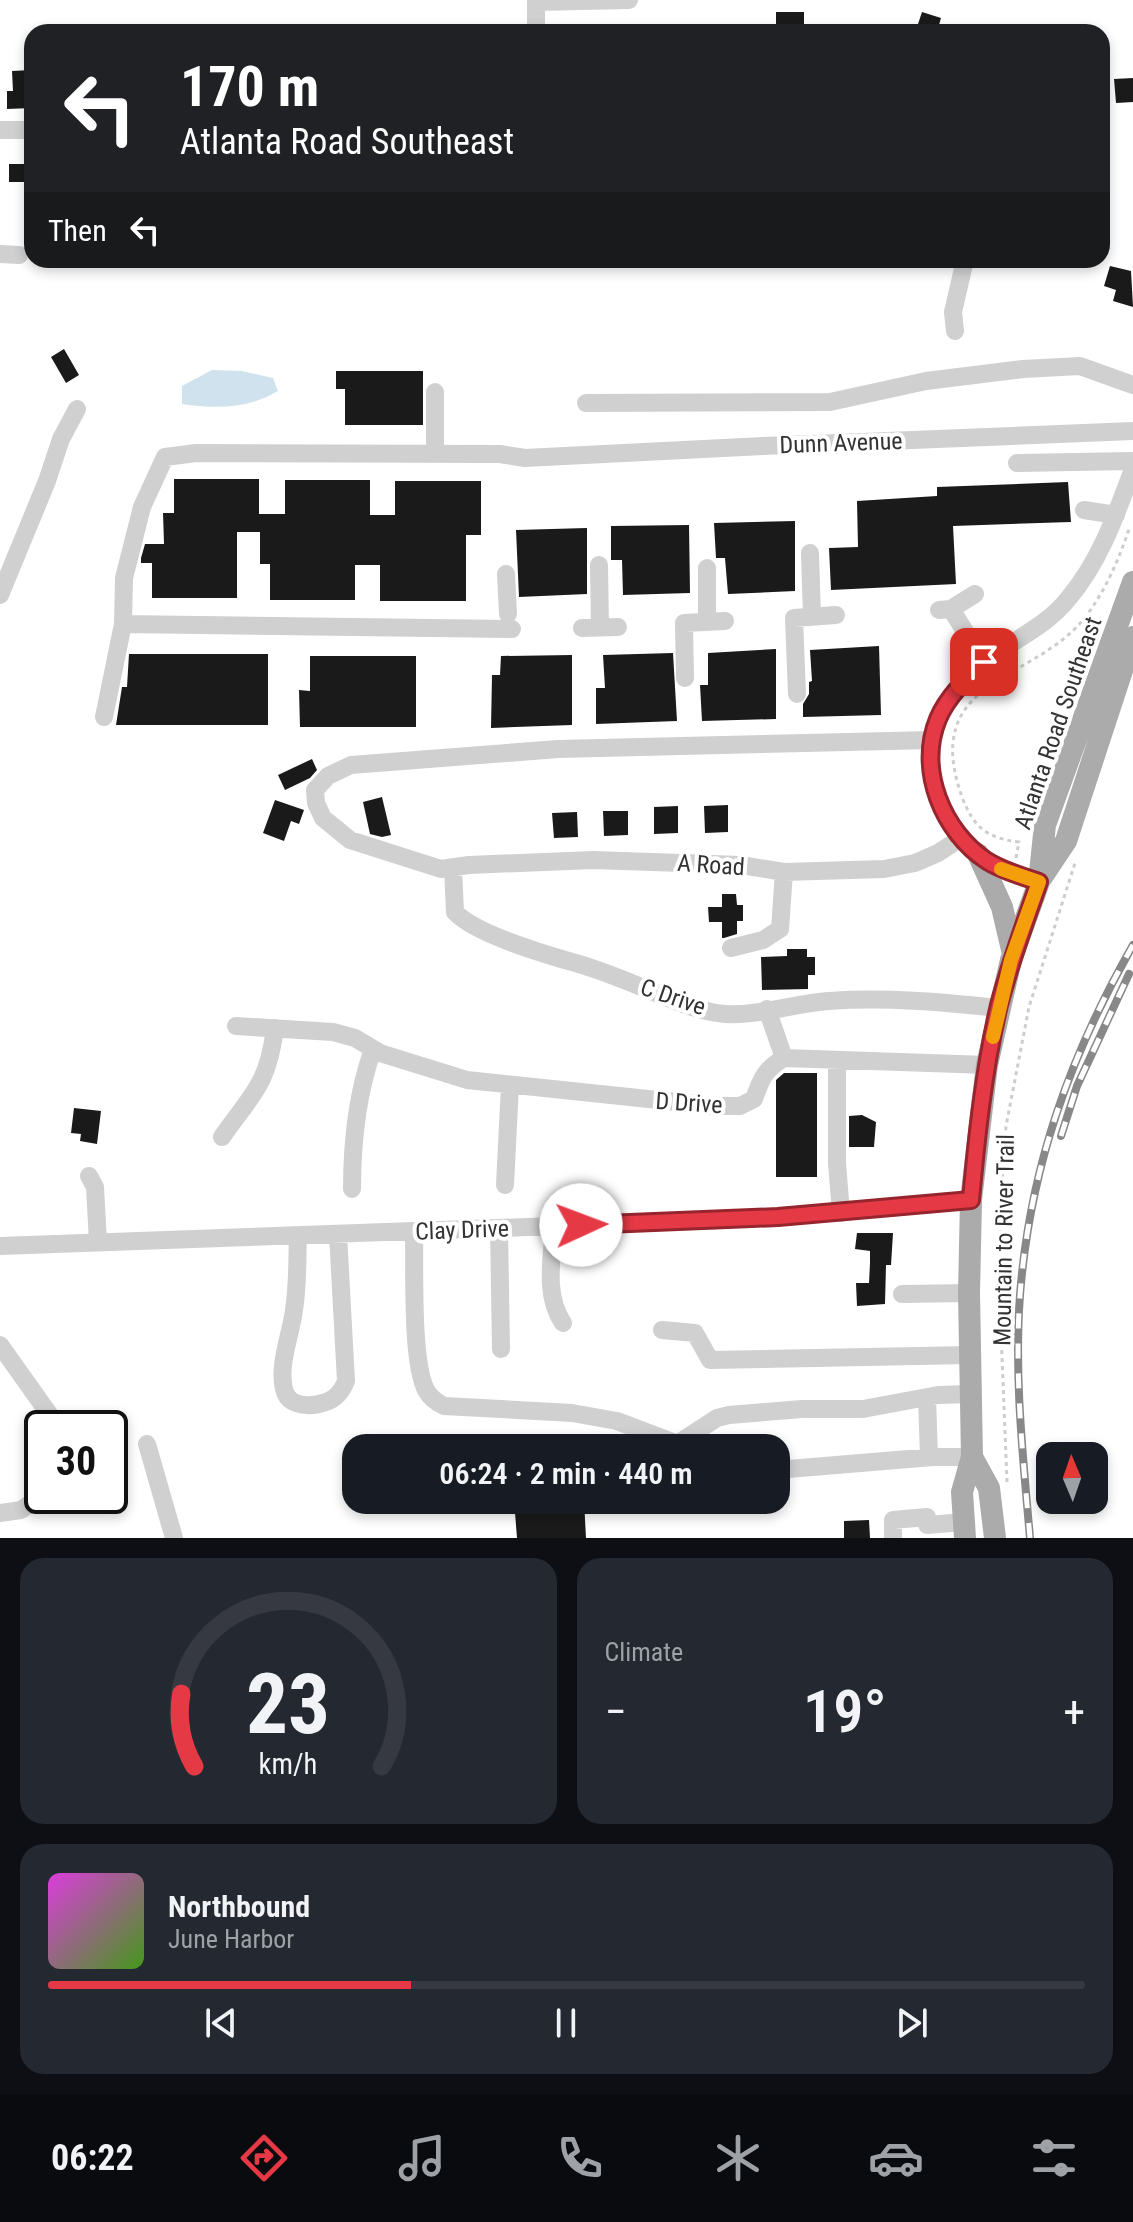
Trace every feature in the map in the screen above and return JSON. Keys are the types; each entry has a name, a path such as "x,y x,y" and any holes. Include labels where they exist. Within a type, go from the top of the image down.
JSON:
{"main road":[{"name":"Atlanta Road Southeast","path":"1039,882 1045,825 1133,582"},
{"name":"Atlanta Road Southeast","path":"965,1530 962,1492 972,1457 971,1200 987,1065 1013,954 1039,882 1066,841 1133,637"},
{"path":"978,854 1002,907 1013,954"},
{"name":"Atlanta Road Southeast","path":"972,1457 989,1488 995,1538"}],"street":[{"path":"536,24 536,1 629,0"},
{"path":"0,130 24,130"},
{"path":"955,331 953,312 963,268"},
{"path":"586,403 830,402 926,381 1023,369 1080,366 1133,385"},
{"path":"435,392 435,454"},
{"path":"0,595 61,439 77,409"},
{"name":"Dunn Avenue","path":"123,624 124,578 142,507 165,457 196,453 500,454 525,458 1133,431"},
{"path":"1017,463 1133,461"},
{"path":"1039,882 1004,870 978,854 961,838 935,792 931,768 932,740 938,719 966,678 1067,602 1124,517 1133,469"},
{"path":"1084,510 1124,517"},
{"path":"810,553 812,617"},
{"path":"599,565 600,627"},
{"path":"685,678 684,623 716,622 707,568"},
{"path":"104,717 123,624 510,622 506,574"},
{"path":"975,594 945,610 984,662"},
{"path":"797,694 794,618 836,615"},
{"name":"A Road","path":"932,740 907,738 558,749 351,765 328,776 315,790 316,803 323,818 350,840 441,869 593,860 741,865 784,872 884,869 915,863 961,838"},
{"name":"C Drive","path":"453,868 455,912 469,923 548,957 635,984 692,1008 728,1014 828,1001 893,1000 999,1008"},
{"path":"731,948 763,940 780,929 784,872"},
{"path":"767,1009 784,1058 987,1065"},
{"name":"D Drive","path":"236,1026 333,1032 355,1038 373,1049 467,1080 687,1103 740,1106 754,1099 770,1066 784,1058"},
{"path":"222,1137 257,1091 271,1057 275,1028"},
{"path":"352,1189 358,1103 373,1049"},
{"path":"837,1061 837,1163 841,1213"},
{"path":"505,1185 510,1085"},
{"path":"89,1176 95,1187 98,1242"},
{"name":"Clay Drive","path":"0,1246 841,1213 971,1200"},
{"path":"902,1207 902,1227"},
{"path":"554,1226 550,1281 553,1309 563,1323"},
{"path":"499,1228 501,1349"},
{"path":"414,1232 416,1324 421,1372 425,1390 434,1401 444,1406 572,1413 617,1421 651,1434"},
{"path":"298,1236 295,1309 284,1362 284,1390 289,1399 311,1406 330,1401 342,1390 346,1381 338,1234"},
{"path":"902,1294 969,1293"},
{"path":"662,1330 695,1333 710,1360 970,1355"},
{"path":"0,1345 46,1410"},
{"path":"698,1434 717,1418 729,1415 802,1409 863,1409 927,1397 971,1394"},
{"path":"927,1397 929,1457"},
{"path":"147,1444 174,1538"},
{"path":"790,1469 929,1457 972,1457"},
{"path":"0,1513 24,1508"},
{"path":"893,1538 893,1520 927,1517 927,1531 965,1530"}],"path":[{"path":"1019,842 989,835 981,829 967,808 955,770 954,749 960,721 977,695 1067,635 1082,621 1113,571 1124,517"},
{"name":"Mountain to River Trail","path":"1009,1495 1003,1425 1000,1306 1006,1126 1029,1007 1076,859"}],"water":[{"path":"212,370 242,371 273,378 278,391 232,406 182,404 182,386"}],"building":[{"path":"776,12 804,12 804,24 776,24"},
{"path":"922,12 941,18 939,24 918,24"},
{"path":"24,70 24,108 7,109 7,91 13,91 12,71"},
{"path":"1133,78 1133,102 1116,103 1114,79"},
{"path":"9,164 24,164 24,182 9,182"},
{"path":"1110,266 1131,271 1133,307 1113,301 1116,290 1104,286"},
{"path":"64,349 79,375 66,383 51,357"},
{"path":"336,371 423,371 423,425 345,425 345,389 336,389"},
{"path":"174,479 259,479 259,514 285,514 285,480 370,480 370,515 395,515 395,481 481,481 481,535 466,535 466,601 380,601 380,565 355,565 355,600 270,600 270,564 260,564 260,532 237,532 237,598 152,598 152,563 141,563 141,558 145,544 164,544 163,513 174,513"},
{"path":"1068,482 1071,522 953,526 956,584 831,590 829,548 858,547 857,501 937,496 937,487"},
{"path":"795,521 795,591 728,594 725,558 716,558 714,523"},
{"path":"689,525 690,593 623,595 622,560 611,560 611,526"},
{"path":"587,528 587,594 519,597 516,530"},
{"path":"879,646 881,715 803,717 803,704 809,694 809,682 812,681 810,650"},
{"path":"776,649 776,719 702,721 700,685 708,685 708,653"},
{"path":"673,653 677,721 596,724 596,688 605,688 603,655"},
{"path":"129,654 268,654 268,725 116,725 122,687 127,687"},
{"path":"572,655 572,725 491,728 492,675 500,675 501,656"},
{"path":"310,656 416,656 416,727 300,727 299,690 310,691"},
{"path":"312,759 317,770 310,778 285,790 278,775"},
{"path":"382,797 391,835 382,837 370,834 363,802"},
{"path":"275,800 304,810 299,824 291,821 284,841 263,833"},
{"path":"728,805 728,832 705,833 704,806"},
{"path":"678,806 678,833 654,834 654,807"},
{"path":"603,811 628,811 628,835 604,836"},
{"path":"577,812 578,837 554,838 552,813"},
{"path":"722,894 736,894 737,905 743,905 743,921 737,921 737,934 724,938 722,922 709,922 708,907 722,907"},
{"path":"787,949 807,949 807,957 815,957 815,975 808,975 808,989 762,990 761,957 787,956"},
{"path":"784,1073 817,1073 817,1177 776,1177 776,1080"},
{"path":"74,1108 101,1111 97,1144 80,1141 81,1134 71,1133"},
{"path":"862,1115 876,1122 874,1147 849,1147 849,1116"},
{"path":"857,1233 893,1233 891,1265 886,1265 885,1304 857,1306 856,1283 869,1283 870,1251 855,1249"},
{"path":"515,1514 585,1514 586,1538 517,1538"},
{"path":"869,1520 870,1538 844,1538 844,1521"}],"railway":[{"path":"1030,1538 1018,1356 1025,1247 1044,1157 1072,1071 1090,1028 1133,945"},
{"path":"1061,1136 1077,1086 1129,974"}],"slow traffic":[{"path":"993,1037 1011,960 1039,882 1001,869"}],"route":[{"path":"581,1225 841,1213 971,1200 987,1065 999,1008 1011,960 1039,882 1004,870 972,849 948,819 935,792 931,768 932,740 938,719 966,678 984,662"}]}
